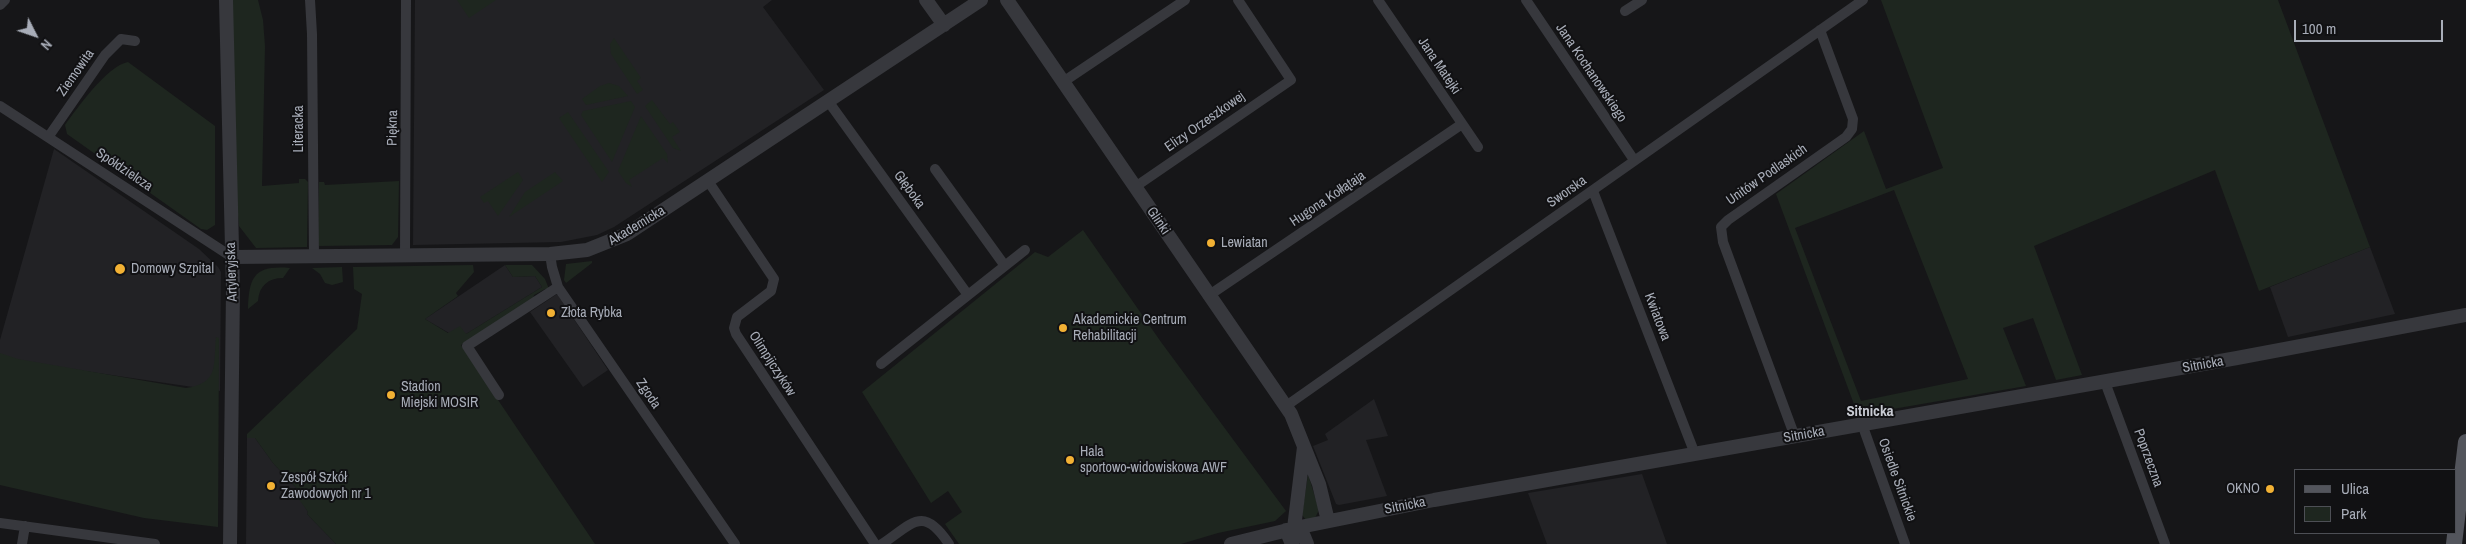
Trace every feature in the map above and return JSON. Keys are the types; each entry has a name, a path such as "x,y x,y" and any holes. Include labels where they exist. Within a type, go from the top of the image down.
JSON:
{"main road":[{"path":"2456,527 2466,442"}],"street":[{"path":"0,5 5,0"},
{"name":"Artyleryjska","path":"226,0 233,288 230,544"},
{"name":"Literacka","path":"310,0 314,258"},
{"name":"Piękna","path":"405,256 406,0"},
{"path":"926,0 944,25"},
{"name":"Akademicka","path":"232,258 550,254 587,250 609,243 627,234 981,0"},
{"name":"Glinki","path":"1007,0 1208,296 1286,406 1304,444 1319,484 1328,521"},
{"path":"1064,82 1185,0"},
{"name":"Elizy Orzeszkowej","path":"1135,188 1291,80 1238,0"},
{"name":"Jana Matejki","path":"1378,0 1478,147"},
{"name":"Jana Kochanowskiego","path":"1526,0 1634,160"},
{"path":"1625,11 1642,0"},
{"name":"Sworska","path":"1286,406 1863,0"},
{"name":"Unitów Podlaskich","path":"1795,437 1723,242 1721,227 1728,220 1846,137 1852,129 1853,119 1820,30"},
{"name":"Ziemowita","path":"49,136 105,55 121,39 135,41"},
{"name":"Głęboka","path":"828,101 968,295"},
{"name":"Spółdzielcza","path":"0,106 49,136 214,248 232,258"},
{"name":"Hugona Kołłątaja","path":"1208,296 1462,124"},
{"path":"935,170 1005,266"},
{"name":"Olimpijczyków","path":"708,181 774,279 771,291 737,316 734,328 736,334 875,544"},
{"name":"Kwiatowa","path":"1593,191 1695,454"},
{"path":"881,364 1025,250"},
{"name":"Zgoda","path":"550,254 558,287 735,544"},
{"path":"499,395 466,346 558,287"},
{"name":"Sitnicka","path":"1231,544 1328,521 2105,382 2466,315"},
{"name":"Poprzeczna","path":"2105,382 2165,544"},
{"name":"Osiedle Sitnickie","path":"1862,424 1906,544"},
{"path":"1292,544 1304,444"},
{"path":"882,544 920,520 929,521 937,526 948,544"},
{"path":"0,523 125,542 155,544"},
{"path":"22,544 25,526"},
{"path":"1294,528 1307,544"}],"shaded area":[{"path":"415,0 772,0 763,7 824,90 614,227 597,235 561,242 413,245"},
{"name":"Domowy Szpital","path":"54,149 199,249 218,267 221,272 220,391 23,362 0,355 0,340"},
{"path":"2370,247 2395,314 2288,337 2270,287"},
{"path":"505,265 513,277 535,276 542,287 466,334 449,333 425,319"},
{"path":"557,294 608,370 583,387 530,312"},
{"path":"1374,399 1388,436 1366,440 1387,496 1336,504 1313,446 1328,440 1325,434"},
{"name":"Zespół Szkół Zawodowych nr 1","path":"247,438 255,438 273,463 302,494 301,501 308,512 307,514 336,544 246,544"},
{"path":"1642,474 1667,544 1547,544 1528,493"}],"green space":[{"path":"231,0 258,0 263,20 265,46 262,186 299,183 299,179 305,179 308,182 307,247 256,248 239,226 234,170"},
{"path":"457,0 496,0 469,18"},
{"path":"1881,0 2278,0 2370,247 2259,291 2215,170 2034,246 2082,375 2056,380 2033,318 2003,328 2026,386 1858,415 1776,194 1864,131 1886,189 1943,168","holes":["1894,190 1968,379 1861,401 1795,228"]},
{"path":"614,38 641,78 637,81 643,90 637,94 611,54 610,44"},
{"path":"128,62 215,126 215,225 207,230 201,229 67,134 65,125 77,108 102,79 120,65"},
{"path":"609,83 619,86 628,96 586,105 582,99 600,86"},
{"path":"652,100 670,124 673,122 680,132 672,137 681,151 673,148 645,106"},
{"path":"631,101 635,107 612,162 581,115 583,111"},
{"path":"568,112 609,172 602,182 559,118"},
{"path":"641,116 667,154 668,163 663,158 629,180 632,187 626,183 618,171"},
{"path":"518,172 523,180 498,216 488,201 484,203 480,197"},
{"path":"555,172 563,181 509,217 525,192"},
{"path":"399,181 398,237 392,245 319,246 319,182 324,182 325,185"},
{"path":"1083,230 1161,342 1286,511 1275,521 1218,533 1181,544 959,544 945,524 962,512 948,491 931,503 862,392 1035,252 1048,257"},
{"path":"592,261 592,263 566,283 564,280 566,264"},
{"name":"Stadion Miejski MOSIR","path":"473,265 474,272 456,293 458,296 425,319 448,333 460,326 466,334 542,287 535,276 513,277 505,265 532,265 545,279 549,289 534,295 533,301 461,345 595,544 336,544 307,514 308,512 298,498 302,494 273,463 255,438 247,438 247,434 357,329 362,294 354,289 353,267"},
{"path":"342,267 343,282 332,285 325,283 320,274 312,268"},
{"path":"269,268 290,268 283,278 273,279 265,284 260,291 258,301 248,309 250,288 256,275"},
{"path":"216,337 219,338 218,527 144,518 0,485 0,353 18,359 186,388 205,382 210,377 213,371"},
{"path":"1308,474 1319,510 1315,518 1306,520 1302,515"}],"place":[{"name":"Lewiatan","path":"1211,243"},
{"name":"Domowy Szpital","path":"120,269"},
{"name":"Złota Rybka","path":"551,313"},
{"name":"Akademickie Centrum Rehabilitacji","path":"1063,328"},
{"name":"Stadion Miejski MOSIR","path":"391,395"},
{"name":"Hala sportowo-widowiskowa AWF","path":"1070,460"},
{"name":"Zespół Szkół Zawodowych nr 1","path":"271,486"},
{"name":"OKNO","path":"2270,489"}],"district":[{"name":"Sitnicka","path":"1870,412"}]}
